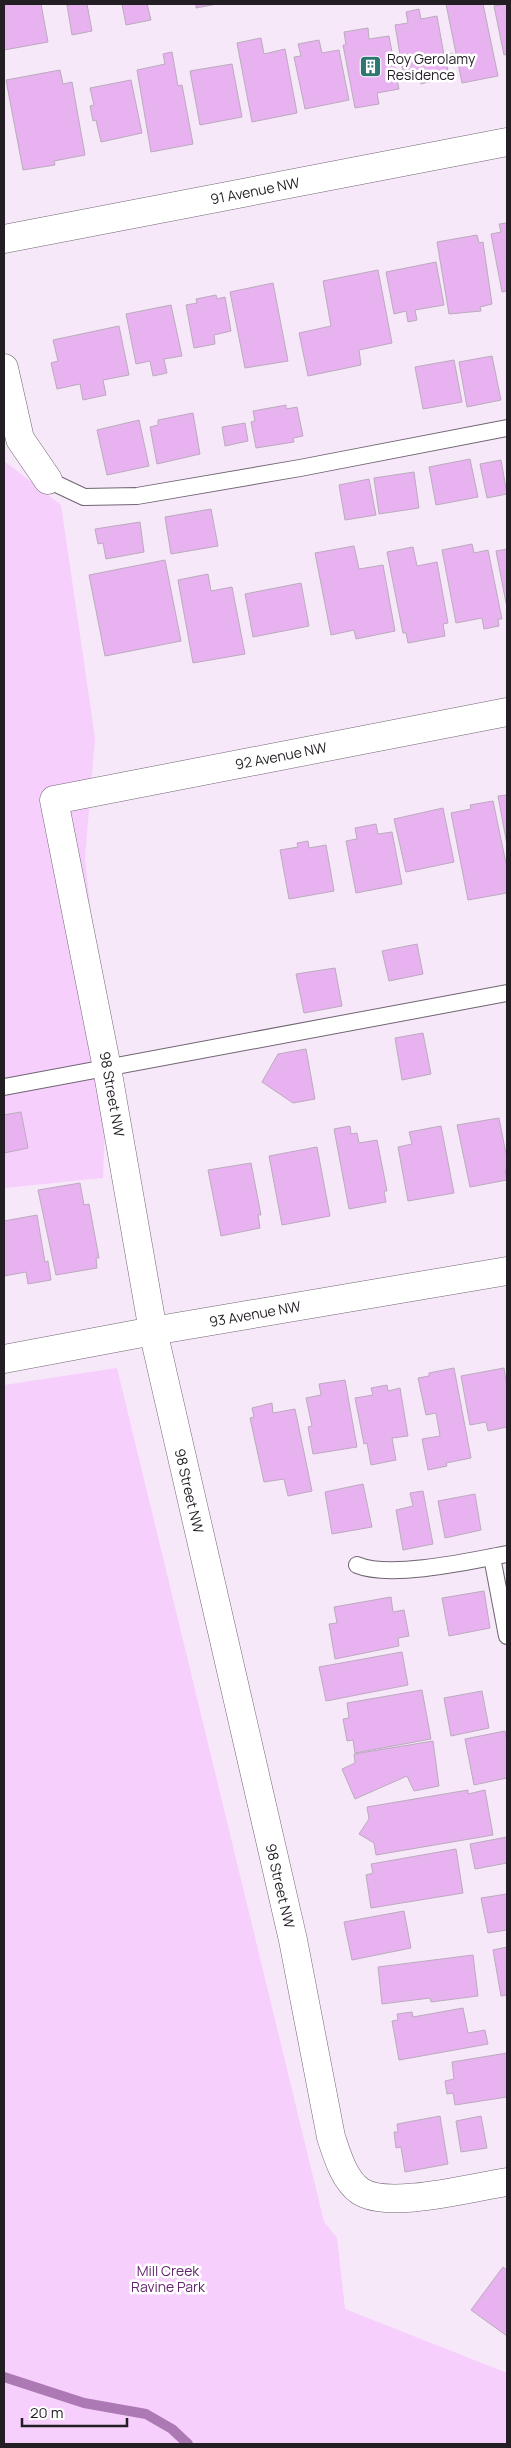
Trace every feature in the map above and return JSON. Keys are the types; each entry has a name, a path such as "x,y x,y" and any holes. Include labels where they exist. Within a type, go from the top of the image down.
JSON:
{"street":[{"name":"91 Avenue NW","path":"4,239 507,142"},
{"path":"4,368 20,439 48,480"},
{"name":"92 Avenue NW","path":"54,800 507,712"},
{"name":"98 Street NW","path":"54,800 107,1068 153,1331 293,1940 331,2137 337,2156 348,2177 360,2190 376,2197 406,2199 507,2182"},
{"name":"93 Avenue NW","path":"4,1359 153,1331 507,1271"}],"lane":[{"path":"48,480 84,497 137,496 300,468 507,428"},
{"path":"4,1087 507,993"},
{"path":"357,1565 368,1569 405,1570 500,1555 507,1636"}],"green space":[{"path":"4,461 61,505 95,738 85,858 107,1068 103,1178 4,1188"},
{"name":"Mill Creek Ravine Park","path":"117,1368 324,2222 337,2238 345,2309 507,2373 507,2444 4,2444 4,1385"}],"building":[{"path":"4,4 41,4 48,42 4,50"},
{"path":"87,4 92,31 72,35 67,5"},
{"path":"122,4 147,4 151,20 126,25"},
{"path":"196,4 217,4 196,8"},
{"path":"446,4 483,4 498,76 462,83"},
{"path":"507,4 507,54 504,55 494,6"},
{"path":"419,9 421,19 437,16 444,55 453,53 455,63 447,65 449,76 421,84 419,75 404,78 395,25 408,23 406,12"},
{"name":"Roy Gerolamy Residence","path":"368,28 369,39 389,36 399,89 377,93 379,104 355,108 343,45 346,45 344,32"},
{"path":"261,38 264,54 285,49 297,113 252,122 237,43"},
{"path":"319,40 322,53 339,50 349,100 305,109 294,57 301,56 298,44"},
{"path":"172,52 178,86 182,85 193,144 151,152 137,70 165,64 163,54"},
{"path":"232,64 242,117 200,125 190,71"},
{"path":"60,70 63,84 72,82 85,155 54,161 55,165 23,170 6,80"},
{"path":"131,80 142,133 101,142 96,120 93,121 90,106 94,105 90,88"},
{"path":"507,223 507,291 502,292 491,234 501,232 499,224"},
{"path":"477,235 479,243 483,242 492,304 480,307 481,311 449,314 437,242"},
{"path":"436,262 444,305 415,310 417,320 408,322 406,311 394,314 386,272"},
{"path":"378,270 392,343 359,350 361,365 308,376 299,333 331,326 323,281"},
{"path":"273,283 288,361 245,368 230,292"},
{"path":"216,295 217,299 225,297 231,331 214,335 215,344 194,348 186,305 197,303 196,299"},
{"path":"171,305 182,356 164,359 167,373 153,376 150,361 136,364 126,314"},
{"path":"119,326 129,375 103,380 106,395 83,400 80,384 57,389 51,363 58,361 53,340"},
{"path":"492,356 501,400 467,407 459,362"},
{"path":"454,360 462,402 423,409 415,367"},
{"path":"286,405 286,409 297,407 303,436 293,438 294,442 256,448 251,422 255,421 253,411"},
{"path":"193,413 200,454 157,464 150,427 158,425 158,420"},
{"path":"139,420 149,466 107,475 97,430"},
{"path":"245,423 248,441 225,446 222,427"},
{"path":"470,459 478,497 436,505 429,467"},
{"path":"501,460 507,494 487,498 480,464"},
{"path":"414,472 419,508 379,514 374,478"},
{"path":"369,479 376,515 345,520 339,485"},
{"path":"211,509 218,546 171,554 165,517"},
{"path":"140,522 144,552 106,559 103,543 98,544 95,529"},
{"path":"472,544 474,553 488,550 502,619 498,619 499,626 484,629 482,618 456,623 442,550"},
{"path":"354,546 359,569 383,565 395,631 356,639 354,630 331,635 315,553"},
{"path":"413,547 417,566 437,562 448,623 443,624 445,636 408,643 406,633 403,633 387,552"},
{"path":"507,549 507,608 496,551"},
{"path":"165,560 181,641 105,656 89,575"},
{"path":"208,574 211,591 232,587 245,654 193,663 178,580"},
{"path":"301,583 309,626 253,637 245,594"},
{"path":"507,795 507,845 498,796"},
{"path":"493,801 507,868 507,893 468,900 451,813 471,809 470,805"},
{"path":"443,808 454,862 406,872 394,819"},
{"path":"376,824 378,834 392,832 402,884 356,893 346,841 357,839 355,828"},
{"path":"308,841 309,848 326,845 334,891 289,899 280,850 298,847 297,843"},
{"path":"417,944 423,974 389,981 382,951"},
{"path":"335,968 342,1006 304,1013 296,974"},
{"path":"423,1033 431,1074 402,1080 395,1038"},
{"path":"306,1049 315,1099 293,1103 262,1082 278,1054"},
{"path":"21,1112 28,1148 4,1153 4,1115"},
{"path":"499,1118 507,1159 507,1169 505,1170 507,1180 470,1187 457,1125"},
{"path":"350,1126 351,1134 357,1133 359,1143 377,1140 387,1191 384,1191 386,1202 349,1209 334,1129"},
{"path":"441,1126 454,1193 408,1201 398,1147 412,1144 409,1132"},
{"path":"317,1147 330,1216 282,1225 269,1156"},
{"path":"251,1163 261,1215 258,1215 260,1228 221,1236 208,1170"},
{"path":"80,1183 84,1205 89,1204 99,1258 96,1258 97,1268 56,1275 38,1190"},
{"path":"37,1215 45,1262 48,1261 51,1280 28,1284 26,1272 4,1276 4,1221"},
{"path":"454,1368 471,1458 446,1463 447,1466 428,1470 422,1439 440,1436 436,1413 426,1415 418,1378 429,1376 429,1373"},
{"path":"504,1368 507,1388 507,1427 488,1431 486,1422 470,1425 461,1376"},
{"path":"345,1380 357,1447 313,1454 308,1427 312,1426 306,1398 321,1395 319,1384"},
{"path":"387,1385 388,1391 400,1388 408,1436 392,1438 396,1460 371,1465 367,1443 364,1444 355,1398 373,1395 371,1388"},
{"path":"272,1403 273,1413 295,1409 312,1491 288,1496 284,1479 264,1482 250,1418 254,1417 252,1408"},
{"path":"363,1484 372,1527 332,1534 325,1492"},
{"path":"423,1491 433,1544 403,1550 396,1510 413,1506 410,1493"},
{"path":"475,1494 481,1530 445,1538 438,1501"},
{"path":"484,1591 490,1628 449,1636 442,1598"},
{"path":"391,1597 393,1612 404,1610 409,1636 398,1638 399,1646 335,1659 329,1624 337,1623 334,1607"},
{"path":"402,1652 408,1685 326,1701 319,1667"},
{"path":"422,1690 431,1739 355,1753 353,1740 347,1741 343,1719 349,1718 347,1703"},
{"path":"482,1691 489,1728 451,1736 444,1698"},
{"path":"505,1731 507,1778 474,1785 465,1739"},
{"path":"433,1741 439,1786 414,1791 407,1776 355,1799 342,1769 355,1763 354,1754"},
{"path":"468,1790 468,1794 485,1790 493,1835 376,1855 374,1843 359,1834 369,1819 367,1807"},
{"path":"507,1837 507,1863 475,1869 470,1844"},
{"path":"456,1849 463,1893 371,1908 366,1875 373,1873 371,1864"},
{"path":"507,1894 507,1930 488,1933 481,1898"},
{"path":"404,1911 411,1948 352,1960 344,1922"},
{"path":"507,1947 507,1995 501,1996 493,1950"},
{"path":"473,1955 478,1996 431,2002 430,1998 382,2004 378,1967"},
{"path":"463,2008 468,2033 485,2030 488,2044 399,2060 392,2021 398,2020 397,2014 412,2012 413,2017"},
{"path":"507,2053 507,2097 455,2105 453,2093 447,2094 445,2081 454,2079 452,2062"},
{"path":"440,2116 448,2164 405,2172 401,2147 396,2148 394,2132 398,2132 397,2124"},
{"path":"481,2116 487,2148 461,2152 456,2121"},
{"path":"503,2267 507,2270 507,2336 471,2310"}],"waterway":[{"path":"4,2377 84,2403 146,2414 172,2429 188,2444"}],"place":[{"name":"Roy Gerolamy Residence","path":"371,67"}]}
